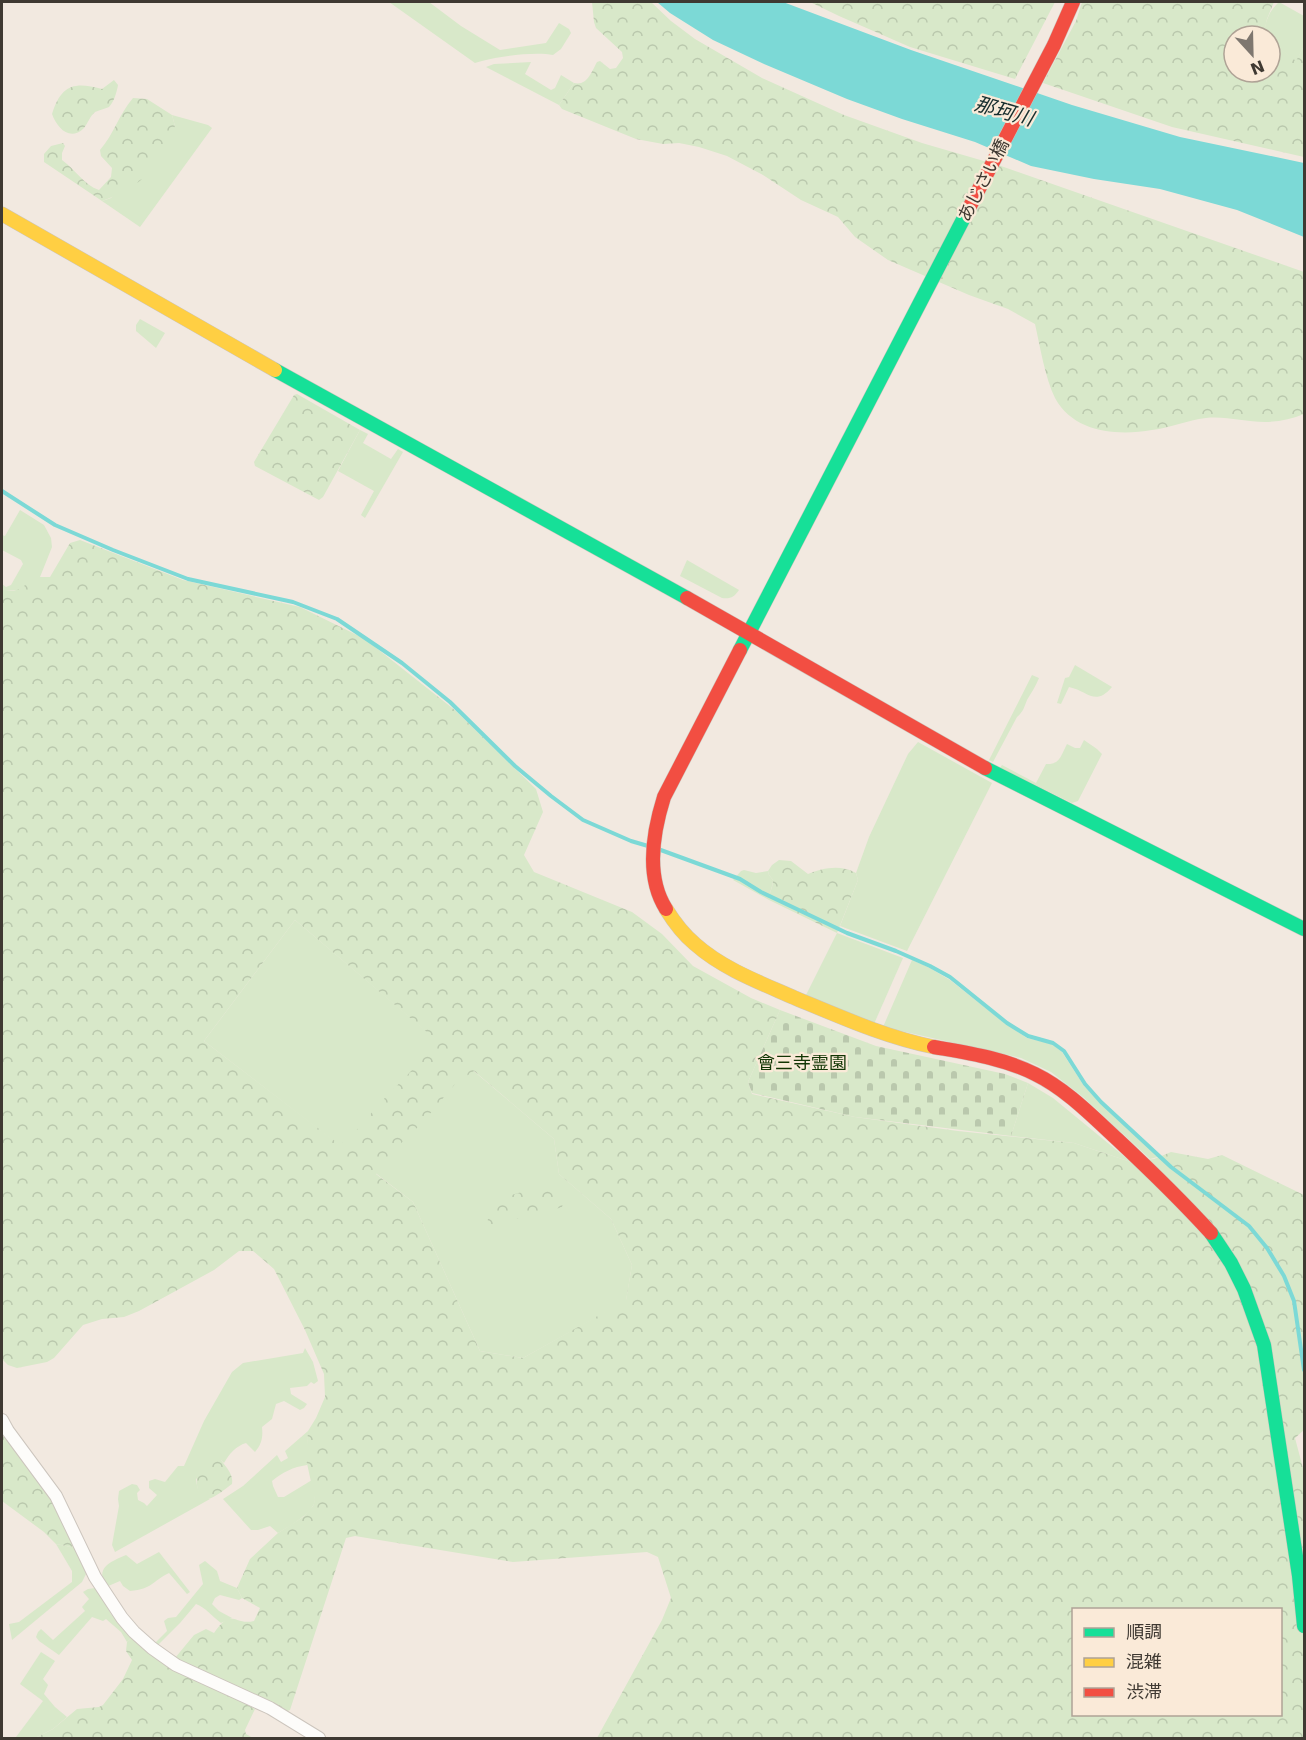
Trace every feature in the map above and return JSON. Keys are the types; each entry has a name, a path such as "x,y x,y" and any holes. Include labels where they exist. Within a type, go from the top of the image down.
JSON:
{"street":[{"name":"あじさい橋","path":"1073,2 1054,45 664,797 653,845 653,870 668,914 678,929 694,945 729,969 879,1032 909,1041 1011,1063 1034,1073 1055,1085 1094,1118 1179,1199 1214,1237 1237,1273 1253,1308 1264,1345 1305,1626"},
{"path":"2,214 320,395 749,632 998,775 1305,929"},
{"path":"2,1419 56,1496 95,1577 134,1632 176,1665 270,1708 319,1738"}],"green space":[{"path":"389,2 429,2 461,26 500,50 546,43 559,23 571,33 561,49 553,55 514,55 475,63"},
{"path":"592,2 651,2 695,39 762,78 844,115 922,143 1001,166 1304,272 1304,414 1270,422 1206,418 1139,432 1111,432 1073,419 1063,410 1051,390 1035,324 1008,309 888,260 855,237 838,217 801,200 763,175 727,156 679,143 663,144 636,139 562,109 559,105 574,83 585,81 597,62 600,61 610,69 616,68 623,58 622,52 596,28"},
{"path":"810,2 1055,2 1015,79 910,47"},
{"path":"1082,2 1274,2 1266,24 1222,24 1222,84 1282,84 1282,50 1296,61 1304,46 1304,157 1172,127 1043,83 1076,21"},
{"path":"1279,2 1304,16 1304,46 1296,62 1282,50 1282,24 1266,24"},
{"path":"531,62 525,74 551,90 555,88 561,75 574,83 559,105 486,67 494,64"},
{"path":"114,80 118,85 109,107 95,112 79,132 74,134 65,132 57,124 52,114 64,91 84,85 102,89"},
{"path":"133,98 147,99 172,115 175,126 155,164 140,181 102,201 44,162 44,154 51,146 63,143 65,146 62,160 99,190 111,177 112,168 101,156 100,150"},
{"path":"172,115 212,128 140,227 102,201 111,198 175,126"},
{"path":"140,319 165,333 156,348 136,331 136,325"},
{"path":"297,394 360,430 323,497 319,500 255,466 254,462 294,395"},
{"path":"360,430 368,434 363,443 391,459 398,449 403,452 365,518 361,515 374,491 338,471"},
{"path":"20,510 44,525 51,538 52,547 40,577 19,590 4,591 2,584 6,587 11,585 23,564 21,560 2,550 2,535 5,536"},
{"path":"80,540 183,580 300,607 365,639 456,711 536,789 543,812 524,855 534,872 632,912 662,934 693,966 751,998 780,1010 748,1082 752,1094 855,1117 1074,1143 1131,1162 1154,1159 1171,1152 1208,1159 1222,1155 1304,1195 1304,1430 1295,1438 1304,1472 1304,1738 597,1738 662,1620 671,1598 658,1557 647,1552 513,1562 355,1536 346,1538 290,1710 285,1712 175,1658 194,1635 206,1629 214,1633 225,1620 254,1621 260,1608 242,1598 237,1588 250,1559 278,1533 303,1517 313,1506 315,1500 306,1459 308,1431 325,1397 324,1374 274,1269 253,1251 239,1251 214,1270 139,1311 124,1317 102,1319 83,1325 54,1358 47,1362 17,1368 8,1365 2,1359 2,590 14,591 39,577 50,577 70,543","holes":["295,920 435,1039 409,1073 356,1131 340,1145 204,1041","474,1071 554,1139 559,1174 611,1219 632,1265 626,1300 523,1358 480,1351 413,1202 376,1174 378,1167 423,1122 456,1083"]},
{"path":"687,560 739,590 732,597 722,598 680,576"},
{"path":"1075,665 1112,687 1106,693 1096,697 1069,687 1061,704 1057,703 1065,678 1069,677"},
{"path":"1032,675 1039,678 1038,681 993,762 989,760"},
{"path":"1084,740 1102,754 1078,801 1072,803 1000,768 1002,765 1036,783 1046,764 1057,761 1067,744 1080,748"},
{"path":"918,742 992,783 907,951 840,926 858,880 856,873 869,837 908,754"},
{"path":"779,860 791,861 808,874 832,868 856,873 858,880 837,933 769,900 773,880 768,871"},
{"path":"744,870 756,873 768,871 773,880 769,900 733,880"},
{"path":"295,920 554,1139 559,1174 611,1219 632,1265 626,1301 523,1358 480,1351 413,1202 204,1041"},
{"path":"837,933 903,958 874,1024 806,995"},
{"path":"912,960 950,980 1027,1038 1052,1044 1062,1052 1084,1086 1158,1157 1150,1159 1083,1097 1051,1072 1021,1058 883,1027"},
{"name":"會三寺霊園","path":"780,1010 876,1046 1005,1074 1028,1083 1011,1136 855,1117 752,1093 748,1082"},
{"path":"1028,1083 1053,1098 1131,1162 1074,1143 1011,1136"},
{"path":"532,1189 551,1189 565,1197 562,1207 523,1219 497,1220 487,1228 488,1218 508,1196"},
{"path":"305,1348 313,1362 318,1381 314,1384 311,1382 307,1386 290,1388 291,1394 307,1404 304,1408 300,1410 284,1401 276,1404 272,1419 262,1427 262,1440 255,1452 246,1443 242,1444 228,1456 224,1463 221,1460 196,1479 201,1494 210,1499 115,1552 112,1545 119,1506 119,1491 132,1484 137,1485 140,1490 137,1493 138,1500 147,1506 157,1495 149,1488 149,1481 155,1479 165,1482 178,1466 184,1466 204,1421 232,1372 243,1363 303,1353"},
{"path":"2,1429 51,1498 74,1544 71,1547 56,1544 44,1532 2,1501"},
{"path":"308,1431 307,1465 288,1470 272,1481 278,1497 284,1497 312,1480 314,1505 300,1519 278,1533 270,1526 251,1530 223,1499 243,1486 277,1455 281,1462 288,1458 285,1451"},
{"path":"213,1459 221,1460 231,1474 232,1484 208,1499 201,1496 197,1479 201,1467"},
{"path":"56,1544 71,1547 74,1544 86,1574 82,1582 12,1640 9,1624 19,1622 72,1582 72,1571"},
{"path":"159,1552 190,1592 187,1594 169,1573 148,1587 138,1590 130,1591 120,1581 106,1587 102,1575 103,1570 110,1563 126,1555 137,1564"},
{"path":"205,1561 217,1571 220,1581 237,1588 242,1598 239,1600 220,1595 212,1604 232,1618 221,1623 196,1604 157,1646 154,1644 167,1631 164,1621 176,1617 203,1584 199,1565"},
{"path":"95,1588 111,1614 133,1637 127,1642 121,1632 106,1619 103,1621 92,1617 59,1655 39,1641 36,1637 41,1629 53,1640 85,1611 82,1607 89,1599 83,1592"},
{"path":"133,1637 166,1661 255,1709 245,1730 246,1734 253,1738 35,1738 53,1729 77,1709 103,1705 123,1679 132,1660 126,1651 127,1642"},
{"path":"41,1652 55,1661 43,1679 48,1685 44,1694 67,1717 53,1729 35,1738 16,1737 43,1701 20,1684"}],"water":[{"name":"那珂川","path":"657,2 783,2 911,50 1072,105 1180,137 1304,163 1304,237 1237,210 1160,189 1031,166 975,142 847,99 764,64 713,40 670,13"}],"waterway":[{"path":"2,491 55,525 188,579 293,602 337,619 402,663 450,702 515,766 583,820 648,846"},
{"path":"658,849 740,879 761,892 847,933 930,966 950,977 1007,1023 1028,1036 1053,1043 1064,1051 1085,1084 1101,1102 1171,1167 1249,1226 1267,1248 1284,1276 1294,1301 1304,1370"}],"traffic: fast":[{"path":"740,650 969,208"},
{"path":"275,370 687,598"},
{"path":"985,768 1304,929"},
{"path":"1211,1233 1231,1263 1244,1289 1264,1345 1299,1576 1304,1626"}],"traffic: slow":[{"path":"2,214 275,370"},
{"path":"666,909 679,928 695,944 718,961 743,975 863,1026 934,1047"}],"traffic: jam":[{"path":"969,208 1054,45 1073,2"},
{"path":"687,598 985,768"},
{"path":"666,909 659,896 653,868 654,839 660,811 664,797 740,650"},
{"path":"934,1047 1011,1064 1057,1087 1129,1150 1211,1233"}]}
